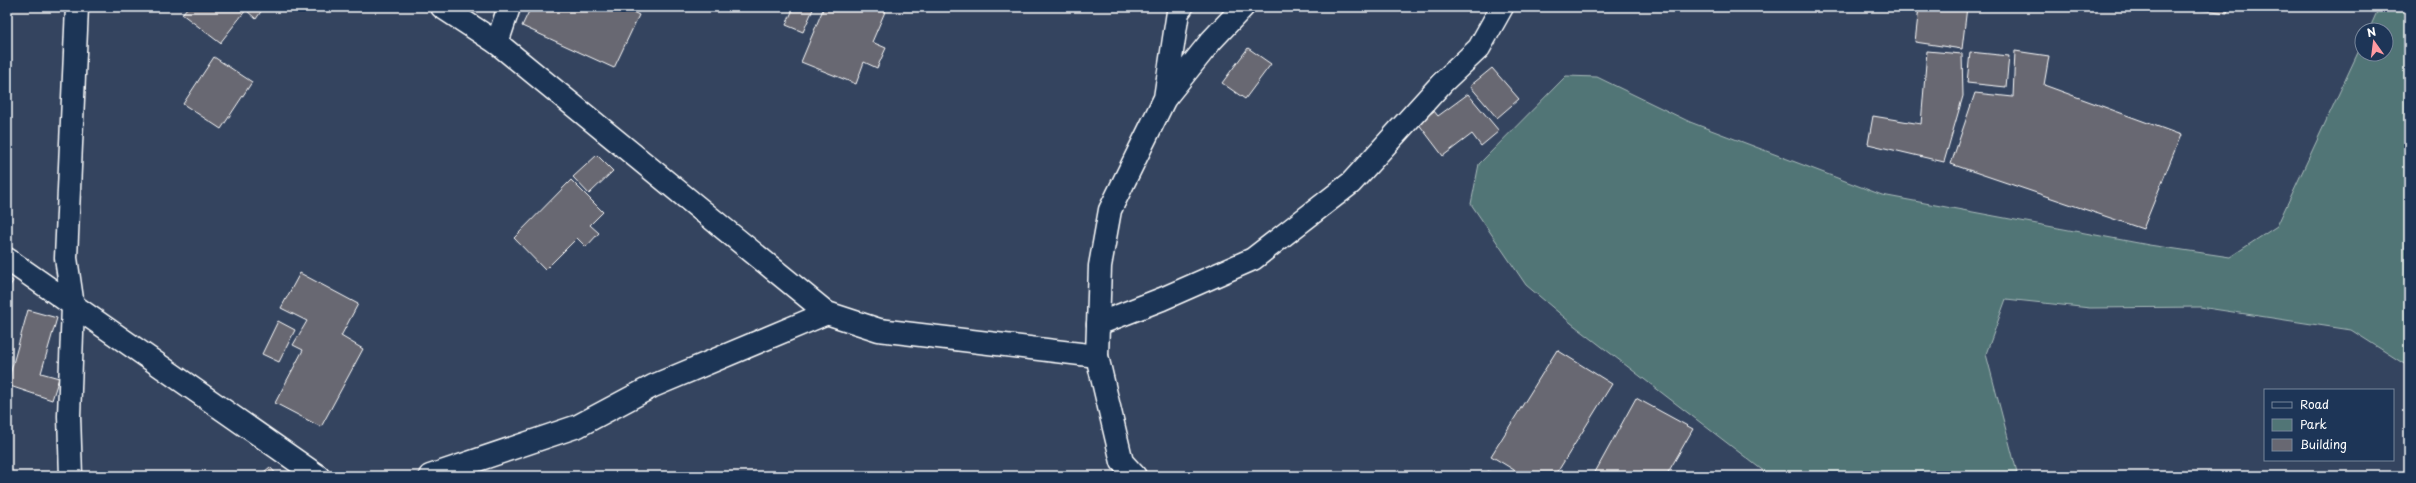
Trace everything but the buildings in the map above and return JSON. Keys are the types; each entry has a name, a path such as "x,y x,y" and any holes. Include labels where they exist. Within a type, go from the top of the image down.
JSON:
{"street":[{"path":"71,476 69,416 73,306 66,258 77,7"},
{"path":"442,7 497,42 827,313 879,330 1097,356"},
{"path":"497,42 509,7"},
{"path":"1165,98 1178,12 1182,7"},
{"path":"1135,476 1122,462 1097,356 1100,266 1110,210 1165,98 1211,41 1243,7"},
{"path":"1098,324 1254,259 1345,188 1442,83 1479,48 1502,7"},
{"path":"7,259 318,476"},
{"path":"430,476 578,426 653,386 827,313"}],"green space":[{"path":"2379,7 2409,7 2409,367 2351,330 2200,307 2090,308 2006,299 1986,354 2018,476 1770,476 1571,323 1526,285 1471,204 1479,164 1566,76 1597,77 1690,122 1882,195 2149,245 2230,257 2277,226 2354,61 2394,62 2394,22 2372,22"}]}
